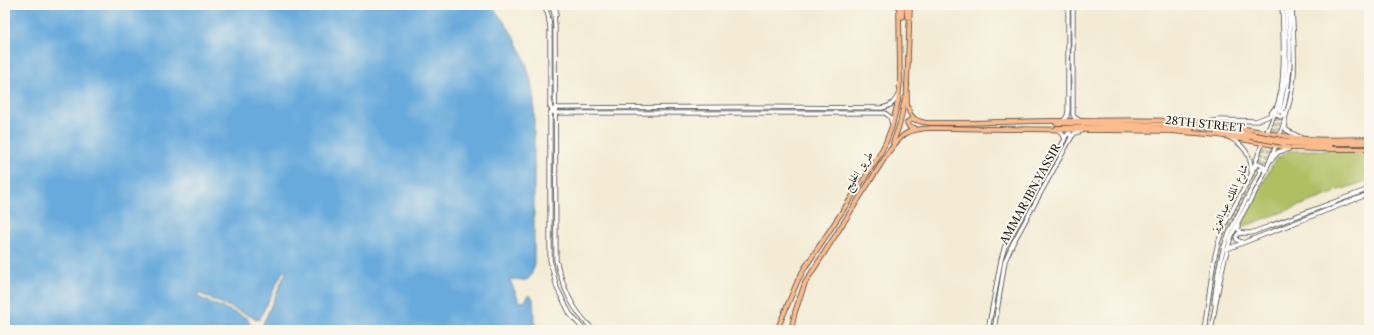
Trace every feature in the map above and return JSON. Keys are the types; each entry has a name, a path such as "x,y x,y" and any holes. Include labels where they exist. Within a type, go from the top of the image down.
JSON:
{"main road":[{"name":"طريق الخليج","path":"777,330 804,269 877,159 886,142 900,92 899,5"},
{"path":"900,43 902,5"},
{"path":"906,5 909,30"},
{"name":"طريق الخليج","path":"791,330 800,297 812,271 887,154 898,128 907,84 910,5"},
{"path":"907,84 908,111 916,120"},
{"path":"916,120 909,120 907,123 909,127 923,128"},
{"name":"28TH STREET","path":"916,120 924,122 967,123 1043,121 1203,122 1301,138 1369,139"},
{"name":"28TH STREET","path":"1043,121 1062,124 1185,126 1220,129 1282,142 1318,146 1369,148"},
{"name":"28TH STREET","path":"1039,130 1062,127 1174,128 1250,136"},
{"name":"28TH STREET","path":"887,154 897,140 904,134 923,128 1169,131 1228,136 1275,146 1294,148 1369,148"},
{"name":"28TH STREET","path":"1282,142 1369,143"}],"street":[{"path":"544,5 548,15 550,27 550,260 557,288 570,314 584,330"},
{"path":"551,5 554,13 555,26"},
{"path":"556,5 554,111 556,260 563,286 575,310 594,330"},
{"path":"1063,121 1068,114 1068,5"},
{"path":"1073,5 1073,114 1074,117 1080,121"},
{"name":"شارع الملك عبدالعزيز","path":"1279,113 1278,103 1281,91 1282,71 1282,5"},
{"name":"شارع الملك عبدالعزيز","path":"1279,113 1286,76 1286,5"},
{"name":"شارع الملك عبدالعزيز","path":"1204,330 1214,260 1218,243 1225,224 1251,175 1267,132 1279,113 1287,94 1290,76 1291,5"},
{"name":"شارع الملك عبدالعزيز","path":"1289,103 1293,80 1291,5"},
{"path":"554,111 725,107 882,108 893,104 900,92"},
{"path":"1203,122 1220,120 1256,121 1269,116 1278,103"},
{"path":"1279,113 1278,116 1284,116 1289,103"},
{"path":"1261,180 1275,146 1289,103"},
{"path":"1289,103 1285,127 1288,132 1301,138"},
{"path":"550,106 554,111"},
{"path":"882,108 888,110 884,113"},
{"path":"554,111 884,113 890,117 892,125"},
{"path":"550,116 554,111"},
{"path":"1068,114 1070,116 1073,114"},
{"path":"1058,130 1065,137 1069,133 1071,134 1071,138"},
{"path":"1071,138 1075,133 1082,130"},
{"path":"1228,136 1240,144 1247,153 1252,166 1251,175"},
{"name":"AMMAR IBN YASSIR","path":"988,330 1005,246 1065,137"},
{"name":"AMMAR IBN YASSIR","path":"994,330 1005,261 1071,138"},
{"path":"1211,330 1222,268 1227,249 1238,223 1274,155 1283,150 1294,148"},
{"path":"1251,175 1257,164 1261,164 1265,168 1261,180"},
{"name":"شارع الملك عبدالعزيز","path":"1211,330 1220,264 1225,243 1261,169"},
{"path":"1243,242 1237,240 1236,237 1238,234 1251,233 1369,189"},
{"path":"1227,249 1369,194"},
{"path":"1238,223 1238,229 1242,233"}],"green space":[{"path":"1318,150 1321,152 1323,150 1369,150 1369,180 1335,191 1334,193 1242,227 1241,224 1275,160 1288,151"}],"water":[{"path":"5,5 490,5 507,26 520,49 529,74 534,101 534,266 528,279 510,280 519,301 524,302 529,295 533,298 536,330 263,330 262,326 286,272 283,271 259,320 198,293 198,297 247,318 253,330 5,330"}],"tunnel":[{"path":"1271,136 1279,113"},
{"path":"1274,136 1282,114"},
{"path":"1206,327 1219,250 1228,226 1249,188 1268,141"},
{"path":"1262,168 1272,142"}]}
